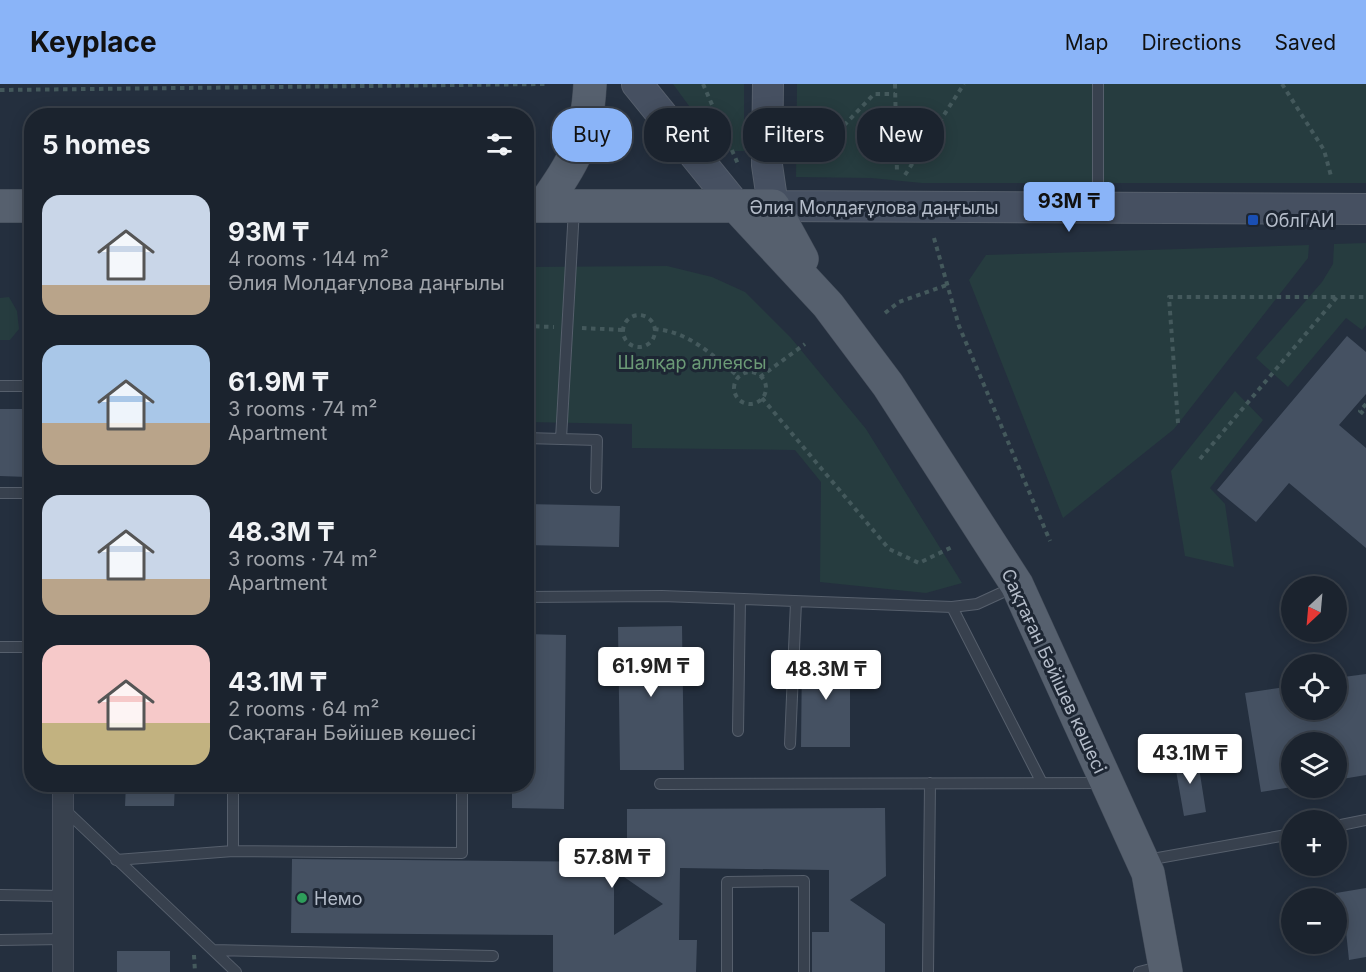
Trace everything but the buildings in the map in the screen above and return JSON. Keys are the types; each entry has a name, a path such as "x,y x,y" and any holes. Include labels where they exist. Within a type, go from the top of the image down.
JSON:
{"main road":[{"path":"548,206 572,166 582,144 588,122 590,84"},
{"path":"637,84 736,206"},
{"path":"768,84 767,165 773,206"},
{"path":"0,206 24,206"},
{"name":"Әлия Молдағұлова даңғылы","path":"548,206 1366,209"},
{"name":"Сақтаған Бәйішев көшесі","path":"736,206 828,305 888,385 1017,585 1148,873 1157,970"},
{"name":"Сақтаған Бәйішев көшесі","path":"773,206 828,305"}],"street":[{"path":"63,792 63,972"}],"lane":[{"path":"1098,84 1098,209"},
{"path":"548,206 561,439"},
{"path":"0,386 24,386"},
{"path":"534,438 597,440 596,488"},
{"path":"0,493 24,493"},
{"path":"534,597 740,599 952,608 977,604 1017,585"},
{"path":"738,731 740,599"},
{"path":"790,744 796,602"},
{"path":"952,608 1042,783"},
{"path":"0,647 24,646"},
{"path":"928,972 930,783"},
{"path":"660,784 1107,783"},
{"path":"233,792 233,851"},
{"path":"116,860 233,851 462,853 462,792"},
{"path":"63,808 236,972"},
{"path":"1347,824 1366,820"},
{"path":"1142,861 1281,836"},
{"path":"727,972 727,882 749,881 804,881 804,972"},
{"path":"0,895 63,896"},
{"path":"0,940 63,939"},
{"path":"213,950 493,956"}],"path":[{"path":"0,90 534,86 546,84"},
{"path":"703,84 738,164"},
{"path":"895,84 897,173"},
{"path":"905,175 964,84"},
{"path":"1282,84 1324,150 1331,176"},
{"path":"845,124 874,94 895,94"},
{"path":"934,238 959,326 1050,541"},
{"path":"885,313 899,302 947,285"},
{"path":"1178,423 1169,297 1366,297"},
{"path":"1200,459 1337,297"},
{"path":"639,315 648,318 654,329 651,340 642,346 627,342 623,332 629,318 639,315"},
{"path":"654,329 677,332 688,338 739,377"},
{"path":"760,377 805,344"},
{"path":"750,372 760,377 765,388 762,398 753,403 738,399 734,389 739,377 750,372"},
{"path":"762,398 888,549 919,563 952,546"},
{"path":"1366,404 1360,411 1366,416"},
{"path":"194,946 195,972"}],"green space":[{"path":"673,84 744,84 743,151 731,151 731,108 691,108"},
{"path":"797,84 1366,84 1366,183 922,183 871,178 796,177 796,162 845,162 845,108 797,108"},
{"path":"1366,243 1366,325 1362,330 1346,318 1288,387 1256,358 1322,282 1333,264 1334,244"},
{"path":"1309,245 1308,258 1174,429 1063,518 969,280 986,255"},
{"name":"Шалқар аллеясы","path":"667,266 712,277 745,292 791,338 866,429 962,583 926,593 820,582 821,482 795,450 632,448 632,424 534,422 534,267"},
{"path":"9,297 17,311 19,329 10,340 0,340 0,298"},
{"path":"1235,391 1263,420 1210,488 1225,504 1234,567 1185,556 1171,471"}],"place":[{"name":"ОблГАИ","path":"1253,220"},
{"name":"Немо","path":"302,898"}]}
